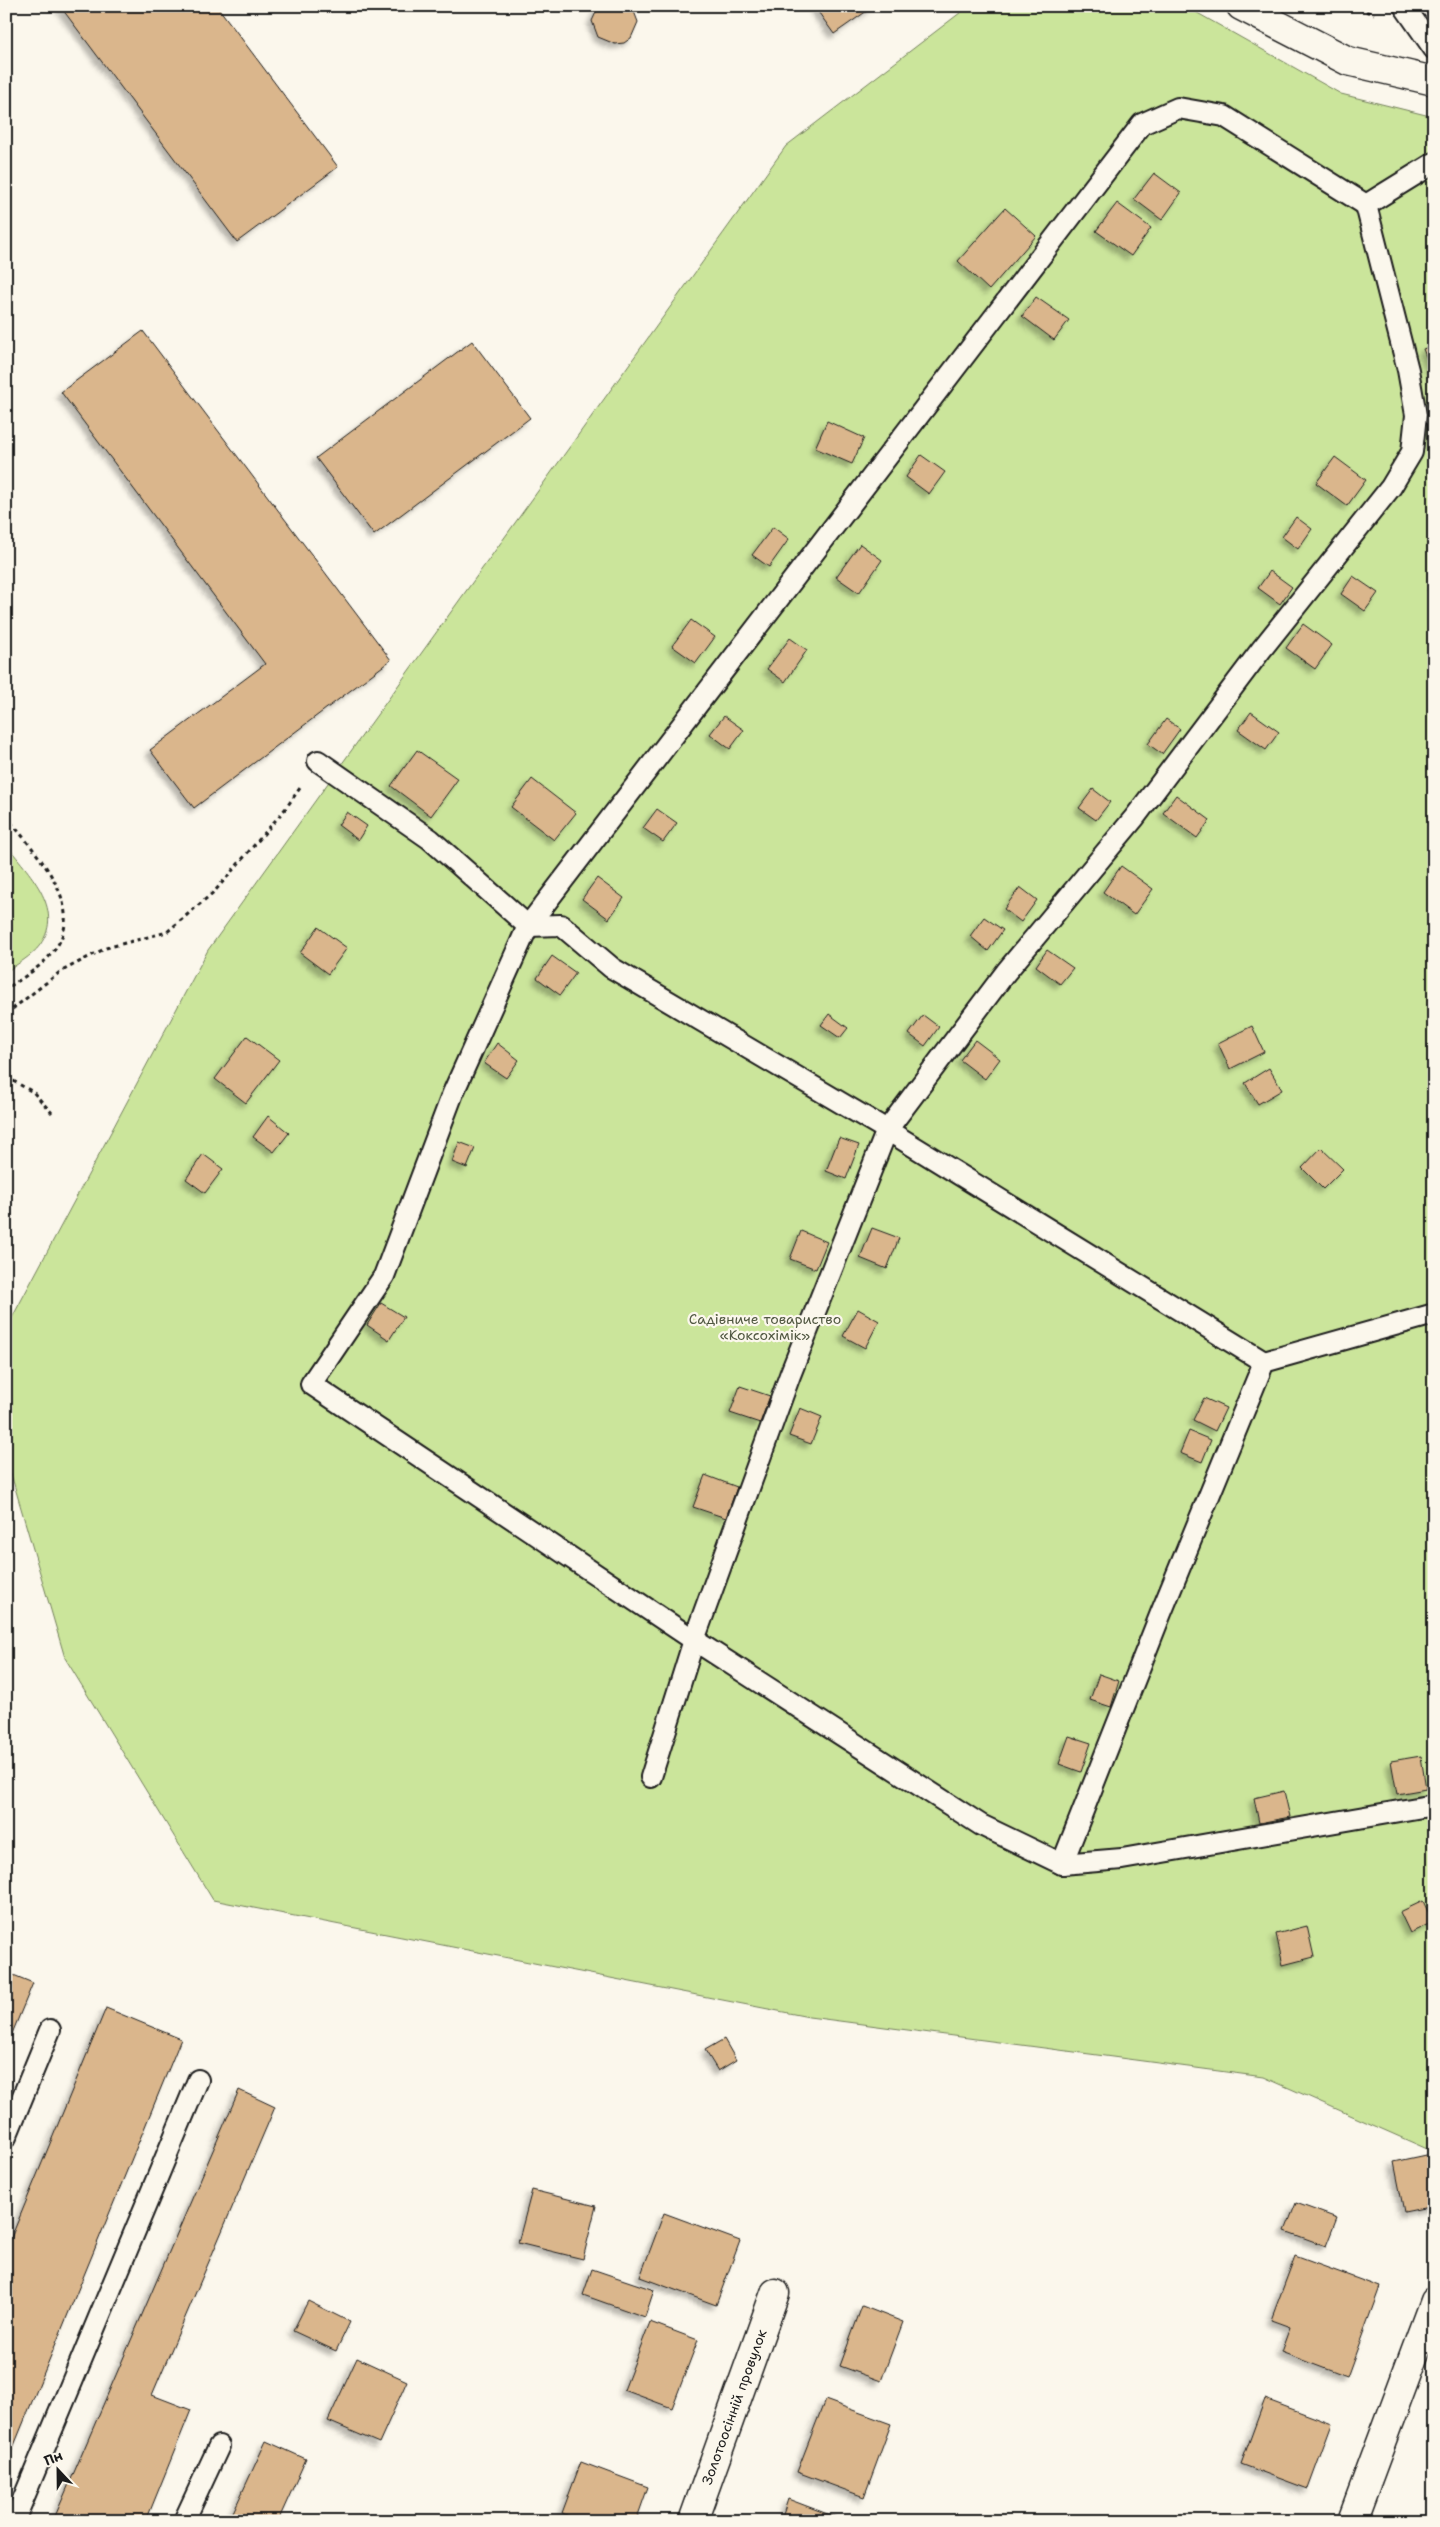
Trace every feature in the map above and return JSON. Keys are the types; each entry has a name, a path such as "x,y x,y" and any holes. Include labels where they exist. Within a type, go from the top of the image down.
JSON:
{"street":[{"path":"1241,6 1348,61 1434,81"},
{"name":"Золотоосінній провулок","path":"693,2521 775,2293"},
{"path":"1352,2521 1434,2301"}],"lane":[{"path":"1404,6 1434,49"},
{"path":"651,1777 694,1640 790,1375 886,1130 1006,972 1134,817 1261,650 1391,487 1412,452 1416,415 1408,370 1366,205 1224,116 1178,108 1142,124 528,926 453,1093 384,1276 311,1384 694,1640 981,1825 1062,1864 1122,1859 1434,1805"},
{"path":"1366,205 1434,163"},
{"path":"318,762 430,839 528,926 561,925 612,968 886,1130 1264,1362 1434,1314"},
{"path":"1062,1864 1161,1613 1264,1362"},
{"path":"6,2137 50,2030"},
{"path":"14,2521 198,2080"},
{"path":"184,2521 219,2446"}],"path":[{"path":"6,1014 60,972 106,948 168,932 215,891 286,808 318,762"},
{"path":"6,816 56,881 65,904 64,930 53,953 36,969 6,989"},
{"path":"6,1077 33,1092 52,1113"}],"green space":[{"name":"Садівниче товариство «Коксохімік»","path":"969,6 1185,6 1341,94 1434,117 1434,585 1427,590 1434,602 1434,2152 1264,2077 809,2017 213,1900 65,1658 6,1457 6,1329 208,950 786,146"},
{"path":"6,844 41,891 49,918 47,931 37,949 6,972"}],"building":[{"path":"60,6 217,6 338,167 237,242"},
{"path":"599,6 632,6 638,22 631,38 624,43 615,44 598,37 592,21"},
{"path":"814,6 874,6 834,34"},
{"path":"1154,173 1181,193 1162,220 1134,199"},
{"path":"1117,203 1151,228 1131,256 1096,231"},
{"path":"1005,208 1036,236 989,290 958,261"},
{"path":"1036,297 1069,320 1054,340 1022,316"},
{"path":"143,331 391,660 194,808 150,750 265,664 61,392"},
{"path":"472,341 530,418 374,535 316,458"},
{"path":"1434,345 1434,374 1433,374 1423,349"},
{"path":"827,421 864,438 852,464 815,448"},
{"path":"921,455 945,472 929,494 906,477"},
{"path":"1335,457 1366,480 1347,506 1316,483"},
{"path":"1296,517 1312,529 1298,549 1282,537"},
{"path":"773,527 789,539 769,567 752,555"},
{"path":"860,544 882,560 859,593 836,577"},
{"path":"1270,571 1292,587 1280,604 1258,588"},
{"path":"1353,576 1378,593 1365,611 1341,594"},
{"path":"691,620 715,637 696,663 672,646"},
{"path":"1303,624 1332,645 1315,669 1286,648"},
{"path":"790,638 807,650 785,682 767,669"},
{"path":"1251,712 1279,732 1266,750 1238,730"},
{"path":"724,716 744,730 730,749 710,734"},
{"path":"1166,719 1180,729 1162,754 1148,744"},
{"path":"417,750 458,779 431,816 391,786"},
{"path":"532,779 576,813 554,840 511,807"},
{"path":"1093,789 1110,802 1096,820 1079,808"},
{"path":"1176,795 1210,820 1197,838 1163,813"},
{"path":"657,809 677,823 663,842 643,828"},
{"path":"347,812 367,826 358,840 338,825"},
{"path":"1121,866 1153,889 1134,915 1103,892"},
{"path":"597,878 624,898 609,919 582,899"},
{"path":"1020,887 1037,900 1021,922 1004,909"},
{"path":"984,917 1003,930 988,951 970,936"},
{"path":"318,927 347,948 328,974 300,953"},
{"path":"1047,950 1073,968 1060,984 1036,966"},
{"path":"552,956 576,973 560,995 537,978"},
{"path":"829,1014 848,1028 840,1038 821,1025"},
{"path":"923,1015 939,1027 925,1046 909,1034"},
{"path":"1252,1026 1264,1052 1230,1069 1218,1043"},
{"path":"247,1036 279,1060 246,1103 215,1079"},
{"path":"975,1040 1000,1059 985,1079 960,1060"},
{"path":"497,1043 519,1060 506,1078 484,1063"},
{"path":"1269,1068 1282,1090 1258,1104 1245,1083"},
{"path":"268,1116 289,1133 274,1152 253,1137"},
{"path":"839,1138 859,1145 846,1179 826,1171"},
{"path":"459,1142 475,1148 467,1168 452,1162"},
{"path":"1321,1148 1343,1169 1323,1189 1302,1168"},
{"path":"203,1154 223,1169 205,1193 186,1179"},
{"path":"872,1228 899,1238 887,1269 860,1258"},
{"path":"801,1231 827,1242 816,1269 790,1259"},
{"path":"381,1303 404,1317 389,1340 367,1325"},
{"path":"858,1309 879,1321 865,1348 843,1336"},
{"path":"740,1386 770,1396 760,1423 730,1413"},
{"path":"1204,1398 1226,1408 1215,1431 1193,1420"},
{"path":"800,1408 822,1417 811,1444 789,1436"},
{"path":"1189,1431 1211,1440 1202,1462 1180,1453"},
{"path":"705,1475 737,1487 726,1518 693,1507"},
{"path":"1099,1674 1119,1681 1111,1707 1090,1700"},
{"path":"1069,1736 1091,1743 1081,1772 1059,1764"},
{"path":"1421,1756 1426,1789 1397,1794 1391,1761"},
{"path":"1284,1791 1290,1817 1259,1823 1254,1798"},
{"path":"1423,1901 1433,1922 1410,1933 1400,1912"},
{"path":"1307,1926 1314,1957 1283,1965 1276,1934"},
{"path":"6,1972 33,1983 6,2048"},
{"path":"106,2008 181,2039 6,2465 6,2250"},
{"path":"724,2039 736,2060 718,2071 705,2050"},
{"path":"239,2090 275,2107 152,2395 191,2410 146,2521 53,2521"},
{"path":"1431,2154 1434,2167 1434,2206 1404,2212 1394,2162"},
{"path":"532,2190 596,2206 583,2259 518,2243"},
{"path":"1296,2203 1337,2218 1326,2246 1285,2231"},
{"path":"664,2213 740,2241 716,2305 640,2277"},
{"path":"1295,2256 1380,2287 1347,2377 1281,2352 1290,2327 1271,2320"},
{"path":"592,2269 654,2290 645,2317 583,2295"},
{"path":"308,2301 350,2322 336,2351 293,2331"},
{"path":"862,2306 903,2322 881,2381 840,2366"},
{"path":"650,2322 698,2340 672,2408 624,2390"},
{"path":"357,2358 407,2381 379,2443 328,2421"},
{"path":"1265,2399 1332,2424 1308,2489 1241,2464"},
{"path":"825,2400 891,2424 864,2497 797,2472"},
{"path":"266,2441 306,2459 278,2521 229,2521"},
{"path":"581,2462 648,2487 636,2521 581,2521 562,2513"},
{"path":"788,2499 846,2521 781,2521"}]}
